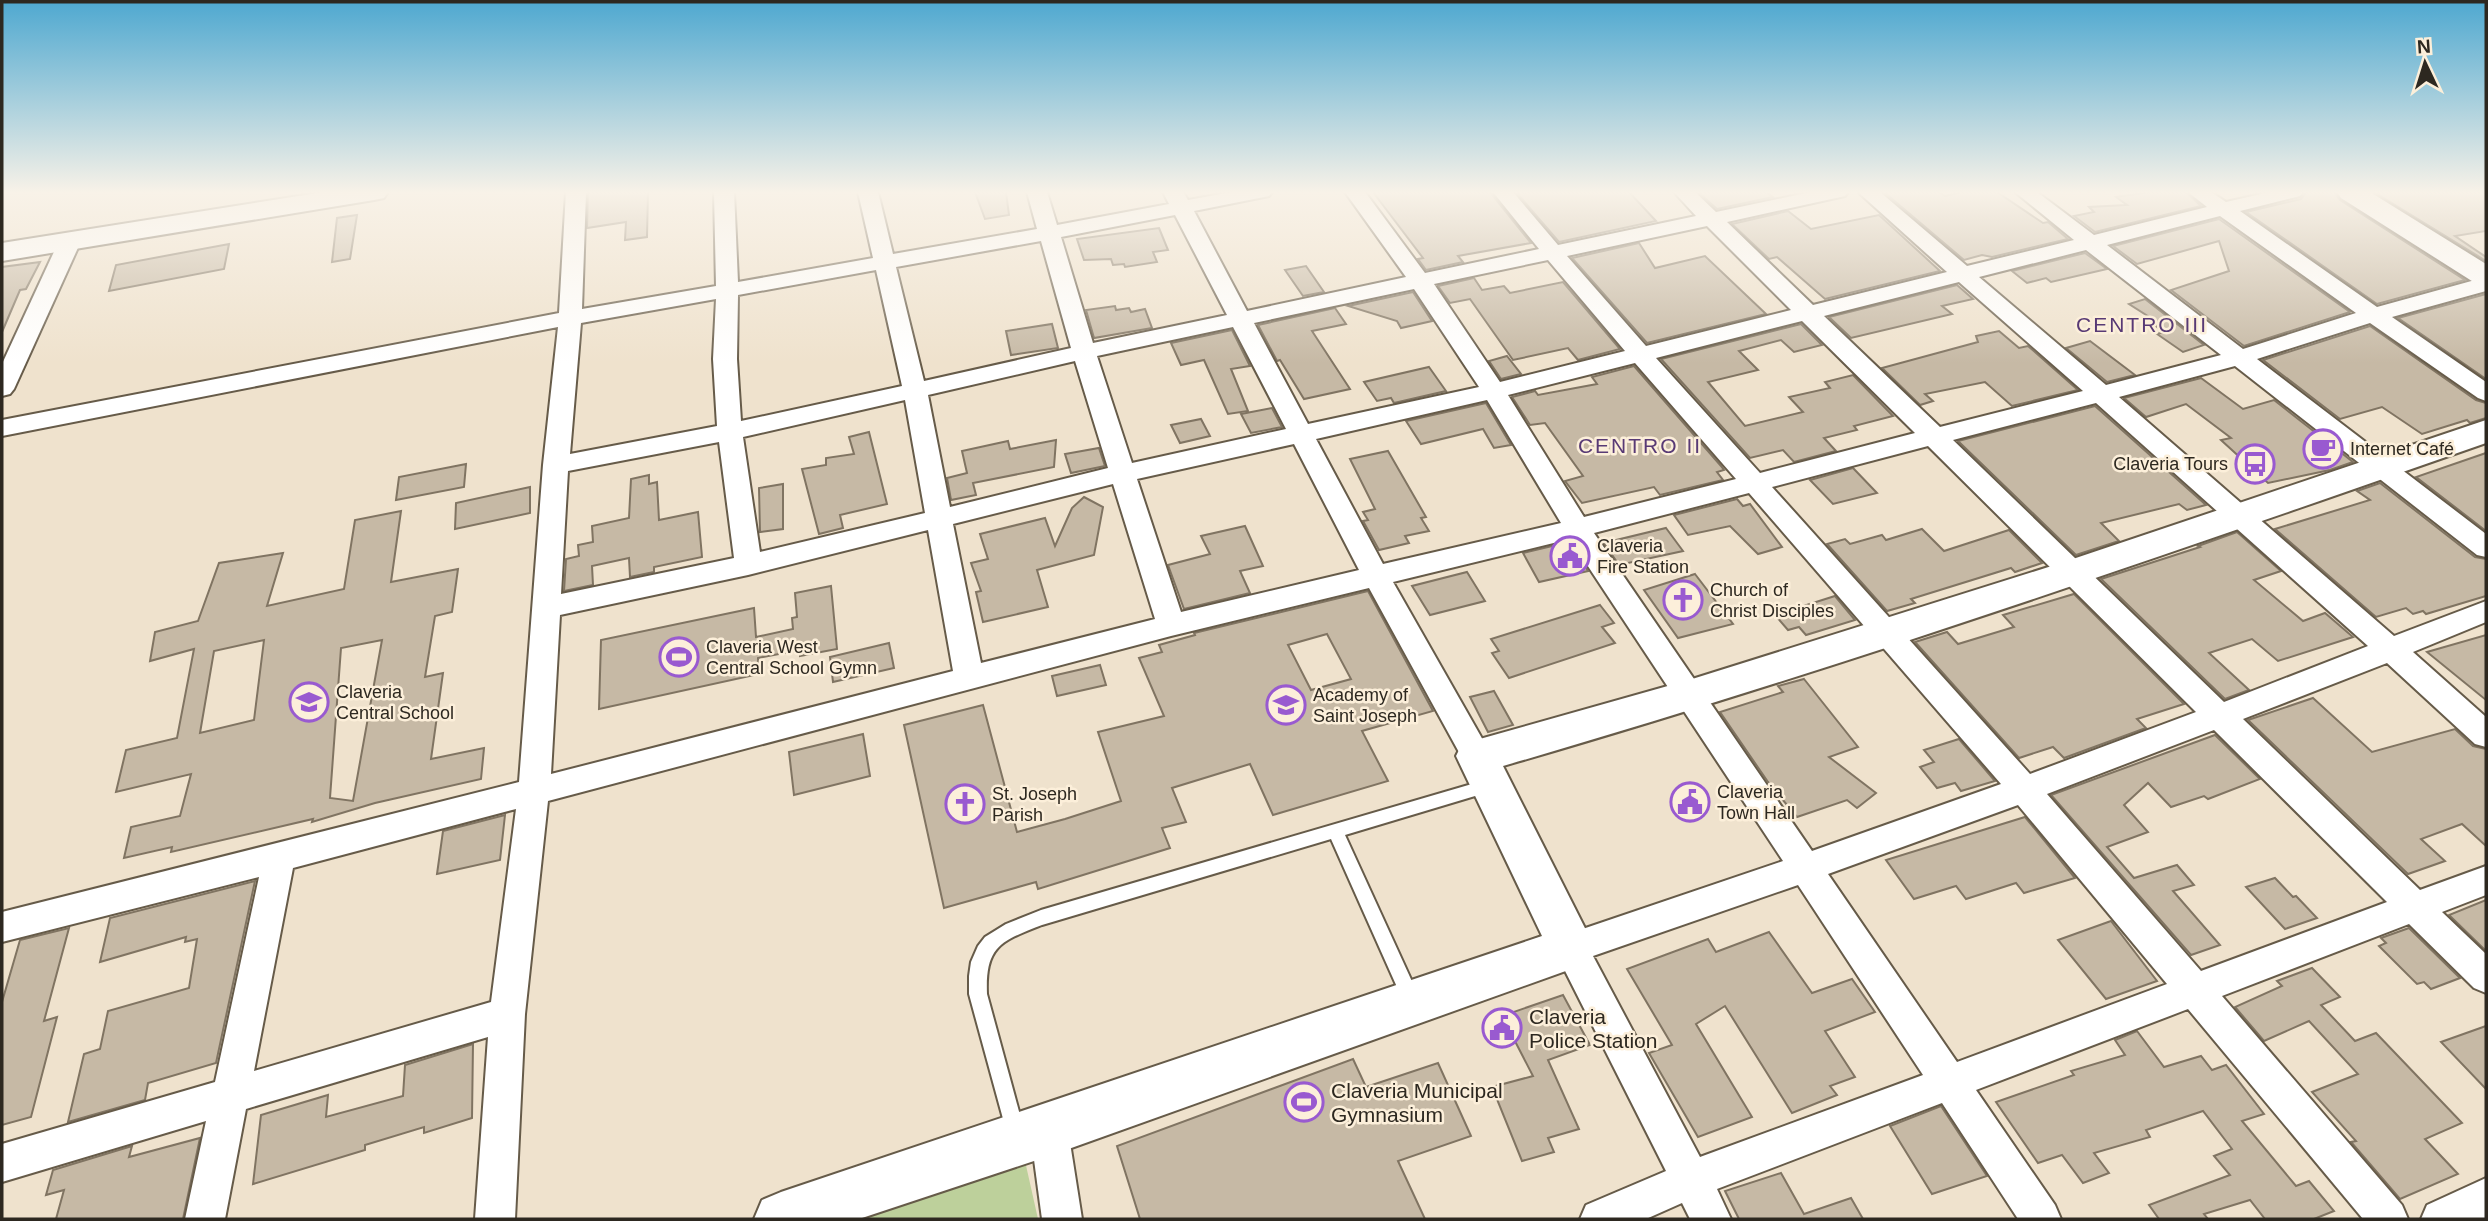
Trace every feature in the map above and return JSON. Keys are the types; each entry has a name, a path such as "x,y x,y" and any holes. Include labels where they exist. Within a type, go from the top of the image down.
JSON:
{"street":[{"path":"2,253 26,249"},
{"path":"2,388 66,249"},
{"path":"495,1219 507,1014 534,790 573,249"},
{"path":"725,249 725,359 730,432 748,565"},
{"path":"882,249 915,391 970,679"},
{"path":"2,428 570,318 962,249"},
{"path":"1054,249 1171,625"},
{"path":"1203,249 1376,576 1484,770 1570,948 1711,1219"},
{"path":"1397,249 1494,391 1577,528 2041,1219"},
{"path":"1552,249 1752,482 1888,632 2024,789 2388,1219"},
{"path":"556,464 730,432 1084,352 1574,249"},
{"path":"1743,249 2071,574 2486,977"},
{"path":"1933,249 2241,515 2486,735"},
{"path":"548,607 748,565 939,517 1494,391 2061,249"},
{"path":"2102,249 2486,548"},
{"path":"2279,249 2486,393"},
{"path":"2441,249 2486,277"},
{"path":"2,927 279,858 1171,625 1577,528 2101,394 2241,357 2372,315 2486,284"},
{"path":"1484,770 1689,696 2071,574 2486,431"},
{"path":"781,1219 1808,869 2486,611"},
{"path":"205,1219 279,858"},
{"path":"1600,1219 1692,1180 2486,880"},
{"path":"2,1163 507,1014"},
{"path":"1034,1134 1062,1219"},
{"path":"2441,1219 2486,1198"}],"lane":[{"path":"1034,1134 978,994 976,972 980,956 991,942 1008,930 1041,918 1335,830 1484,770"},
{"path":"1335,830 1413,1003"}],"green space":[{"path":"1025,1161 1038,1219 849,1219"}],"building":[{"path":"202,249 228,249 224,269 109,291 116,265"},
{"path":"333,249 352,249 350,259 332,262"},
{"path":"1080,249 1168,250 1153,252 1157,262 1125,267 1124,264 1113,265 1111,259 1084,260"},
{"path":"1416,249 1497,249 1458,256 1463,262 1426,270 1418,259 1423,258"},
{"path":"1612,249 1643,249 1655,268 1705,256 1766,314 1647,343 1572,258"},
{"path":"1758,249 1916,249 1940,271 1825,299 1777,257 1769,259"},
{"path":"1951,249 2026,249 1992,257 1982,255 1964,260"},
{"path":"2117,249 2191,249 2137,264"},
{"path":"2222,249 2261,249 2350,312 2244,346 2171,290 2229,271"},
{"path":"2299,249 2417,249 2465,280 2377,304"},
{"path":"2466,249 2474,249 2486,257 2486,261"},
{"path":"2085,253 2107,269 2051,282 2046,278 2027,283 2012,271"},
{"path":"40,262 26,289 20,290 2,332 2,267"},
{"path":"1306,266 1324,292 1303,296 1285,270"},
{"path":"1474,278 1482,290 1504,286 1510,293 1563,282 1620,349 1578,360 1568,348 1513,360 1470,299 1450,303 1438,286"},
{"path":"1957,285 1973,299 1942,306 1952,314 1851,338 1829,317"},
{"path":"1413,292 1432,321 1401,328 1397,321 1348,306"},
{"path":"2486,294 2486,379 2398,318"},
{"path":"2145,299 2204,345 2183,352 2157,334 2164,332 2149,321 2154,320 2129,304"},
{"path":"1115,306 1116,310 1129,308 1131,312 1145,309 1152,328 1094,338 1086,310"},
{"path":"1335,308 1346,324 1312,331 1350,389 1304,399 1280,360 1277,361 1258,325"},
{"path":"1052,324 1058,348 1011,355 1006,331"},
{"path":"1801,324 1822,345 1794,352 1781,340 1739,351 1758,370 1708,382 1745,426 1803,412 1789,397 1830,388 1825,382 1853,375 1893,416 1854,426 1857,430 1824,438 1836,451 1794,462 1783,450 1750,458 1661,359"},
{"path":"2370,326 2476,400 2486,403 2486,418 2470,423 2467,420 2422,434 2382,407 2340,419 2263,360"},
{"path":"1232,330 1250,366 1231,369 1248,411 1228,414 1204,360 1181,365 1171,343"},
{"path":"1999,331 2019,348 2028,346 2078,390 2012,406 1985,382 1925,394 1933,401 1920,405 1882,368 1978,342 1976,336"},
{"path":"2090,341 2135,375 2107,382 2066,348"},
{"path":"1507,356 1521,374 1501,379 1489,361"},
{"path":"1634,366 1721,466 1724,470 1717,472 1723,480 1660,495 1654,487 1582,503 1565,481 1583,476 1545,423 1530,425 1512,397 1535,391 1538,395 1597,384 1592,377"},
{"path":"1429,367 1446,391 1394,403 1391,398 1377,401 1364,382"},
{"path":"2201,378 2243,409 2274,400 2353,462 2330,470 2268,483 2221,440 2231,438 2186,404 2146,417 2124,398"},
{"path":"1486,403 1511,445 1494,448 1483,429 1421,444 1406,421"},
{"path":"2095,406 2206,505 2187,510 2179,504 2101,523 2119,541 2076,555 1958,441"},
{"path":"1272,408 1282,427 1251,433 1241,414"},
{"path":"1201,419 1210,436 1180,443 1171,425"},
{"path":"869,432 887,504 840,515 843,528 819,534 802,469 826,465 826,458 854,454 849,437"},
{"path":"1056,440 1054,467 973,483 976,495 951,500 947,478 967,473 962,451 1008,441 1010,449"},
{"path":"1099,448 1105,466 1071,473 1065,454"},
{"path":"1388,451 1426,517 1421,518 1429,531 1405,536 1409,543 1379,550 1363,521 1368,520 1363,512 1375,509 1350,459"},
{"path":"2486,453 2486,531 2416,477"},
{"path":"466,464 464,487 396,500 399,477"},
{"path":"1853,468 1877,493 1833,504 1810,480"},
{"path":"649,475 649,484 657,482 659,520 698,512 702,557 654,567 654,572 630,577 629,558 592,566 593,585 564,591 566,559 579,556 578,545 593,542 592,526 629,518 631,479"},
{"path":"2380,483 2475,557 2486,559 2486,596 2426,614 2423,611 2413,614 2406,608 2376,617 2275,529 2370,500 2357,491"},
{"path":"783,484 783,529 760,532 759,488"},
{"path":"530,487 530,513 455,529 456,503"},
{"path":"1084,497 1103,507 1094,555 1037,570 1048,607 983,622 976,592 981,591 971,563 988,559 980,534 1045,518 1055,546 1072,508"},
{"path":"1737,499 1743,506 1750,504 1782,547 1758,554 1730,526 1688,535 1674,515"},
{"path":"401,511 391,582 458,569 452,612 435,616 425,677 443,673 431,759 484,748 481,779 375,803 312,822 313,819 171,852 172,847 124,858 131,827 180,816 191,774 116,792 126,750 177,738 194,649 150,661 155,632 198,621 219,563 283,553 267,606 344,589 355,520","holes":["264,640 254,720 200,733 214,651","382,640 353,801 330,798 341,648"]},
{"path":"1245,526 1263,566 1240,571 1250,593 1184,609 1168,565 1210,554 1201,536"},
{"path":"1666,528 1683,551 1619,565 1604,543"},
{"path":"1922,529 1944,551 2009,530 2042,563 2015,572 2011,568 1911,599 1915,603 1887,611 1827,544 1845,539 1850,544 1882,535 1886,540"},
{"path":"2237,532 2281,571 2254,580 2303,621 2325,613 2353,637 2278,661 2252,639 2209,653 2249,690 2225,699 2101,579"},
{"path":"1569,542 1588,571 1539,582 1523,553"},
{"path":"1467,572 1485,601 1430,615 1412,586"},
{"name":"Church of Christ Disciples","path":"1695,574 1733,624 1678,638 1644,590"},
{"name":"Claveria West Central School Gymn","path":"831,586 837,649 800,656 800,650 758,658 759,674 599,709 601,640 754,608 756,637 793,629 792,618 797,617 795,593"},
{"path":"1368,591 1433,711 1362,731 1388,781 1273,815 1250,764 1172,788 1186,822 1162,828 1170,848 1038,889 1036,882 944,908 904,725 983,705 1017,832 1065,819 1121,801 1098,732 1164,716 1139,658 1162,652 1159,645 1195,635 1194,633","holes":["1327,634 1351,679 1311,690 1288,645"]},
{"path":"2074,594 2184,704 2137,719 2146,728 2064,758 2053,747 2019,758 1915,642 1947,632 1958,644 2014,627 2003,615"},
{"path":"1835,596 1855,620 1806,635 1799,627 1788,630 1775,615"},
{"path":"1600,605 1614,623 1602,627 1615,643 1509,678 1492,653 1499,651 1491,639"},
{"path":"2486,635 2486,700 2427,652"},
{"path":"889,643 894,668 833,682 830,657"},
{"path":"1100,665 1106,685 1057,696 1052,676"},
{"path":"1804,679 1858,747 1829,757 1876,793 1857,808 1847,800 1797,817 1768,782 1720,712 1783,692 1778,686"},
{"path":"1494,691 1513,725 1488,732 1470,697"},
{"path":"2313,698 2372,752 2455,729 2473,746 2486,749 2486,846 2462,824 2421,839 2445,861 2408,874 2248,720"},
{"path":"863,734 870,776 794,795 789,752"},
{"path":"2215,735 2260,779 2208,799 2204,796 2171,807 2148,783 2124,805 2148,832 2107,847 2134,878 2177,865 2194,885 2173,891 2220,945 2191,955 2051,795"},
{"path":"1959,739 1995,781 1961,791 1955,783 1937,788 1920,767 1934,762 1924,750"},
{"path":"505,815 500,860 437,874 443,831"},
{"path":"2025,817 2075,878 2024,893 2016,883 1966,899 1956,886 1914,899 1886,860"},
{"path":"2275,878 2317,918 2285,929 2246,887"},
{"path":"255,881 216,1063 148,1083 145,1100 68,1122 84,1054 100,1049 108,1011 189,988 197,939 185,942 186,937 100,962 110,918"},
{"path":"2486,900 2486,949 2485,950 2449,915"},
{"path":"2111,921 2157,981 2106,999 2058,940"},
{"path":"69,928 44,1021 57,1017 31,1117 2,1125 2,1002 20,940"},
{"path":"2409,928 2460,978 2431,989 2424,982 2417,984 2379,946 2386,943 2381,938"},
{"path":"1769,932 1812,993 1852,979 1875,1012 1825,1031 1855,1077 1830,1086 1837,1095 1792,1113 1725,1006 1696,1024 1752,1117 1698,1137 1649,1053 1672,1045 1627,969 1708,939 1716,952"},
{"path":"2312,968 2340,997 2321,1005 2355,1041 2376,1033 2462,1123 2425,1139 2458,1174 2400,1199 2351,1142 2356,1141 2312,1092 2358,1074 2309,1021 2264,1041 2235,1007 2282,986 2277,981"},
{"path":"1563,995 1590,1045 1548,1060 1579,1129 1548,1138 1554,1152 1522,1161 1492,1087 1533,1076 1502,1016"},
{"path":"2486,1026 2486,1089 2441,1042"},
{"path":"2137,1031 2164,1067 2201,1056 2212,1070 2226,1065 2264,1114 2242,1121 2296,1186 2309,1181 2334,1211 2314,1219 2265,1219 2250,1200 2204,1214 2208,1219 2159,1219 2149,1205 2230,1175 2214,1156 2232,1149 2203,1111 2146,1130 2150,1137 2094,1153 2109,1173 2083,1183 2062,1155 2038,1163 1996,1102 2074,1075 2071,1071 2125,1055 2115,1040"},
{"path":"473,1044 472,1118 424,1133 424,1127 365,1145 365,1150 253,1184 261,1115 328,1095 326,1117 403,1096 405,1065"},
{"name":"Claveria Municipal Gymnasium","path":"1353,1059 1366,1087 1438,1063 1471,1136 1398,1161 1425,1219 1140,1219 1117,1146"},
{"path":"1941,1106 1987,1176 1932,1194 1890,1126"},
{"path":"200,1138 183,1219 56,1219 64,1190 46,1195 53,1170 132,1146 129,1157"},
{"path":"1781,1173 1804,1214 1851,1198 1863,1219 1739,1219 1725,1191"}],"place":[{"name":"Internet Café","path":"2323,449"},
{"name":"Claveria Tours","path":"2255,464"},
{"name":"Claveria Fire Station","path":"1570,556"},
{"name":"Church of Christ Disciples","path":"1683,600"},
{"name":"Claveria West Central School Gymn","path":"679,657"},
{"name":"Claveria Central School","path":"309,702"},
{"name":"Academy of Saint Joseph","path":"1286,705"},
{"name":"Claveria Town Hall","path":"1690,802"},
{"name":"St. Joseph Parish","path":"965,804"},
{"name":"Claveria Police Station","path":"1502,1028"},
{"name":"Claveria Municipal Gymnasium","path":"1304,1102"}],"district":[{"name":"CENTRO III","path":"2142,324"},
{"name":"CENTRO II","path":"1640,445"}]}
